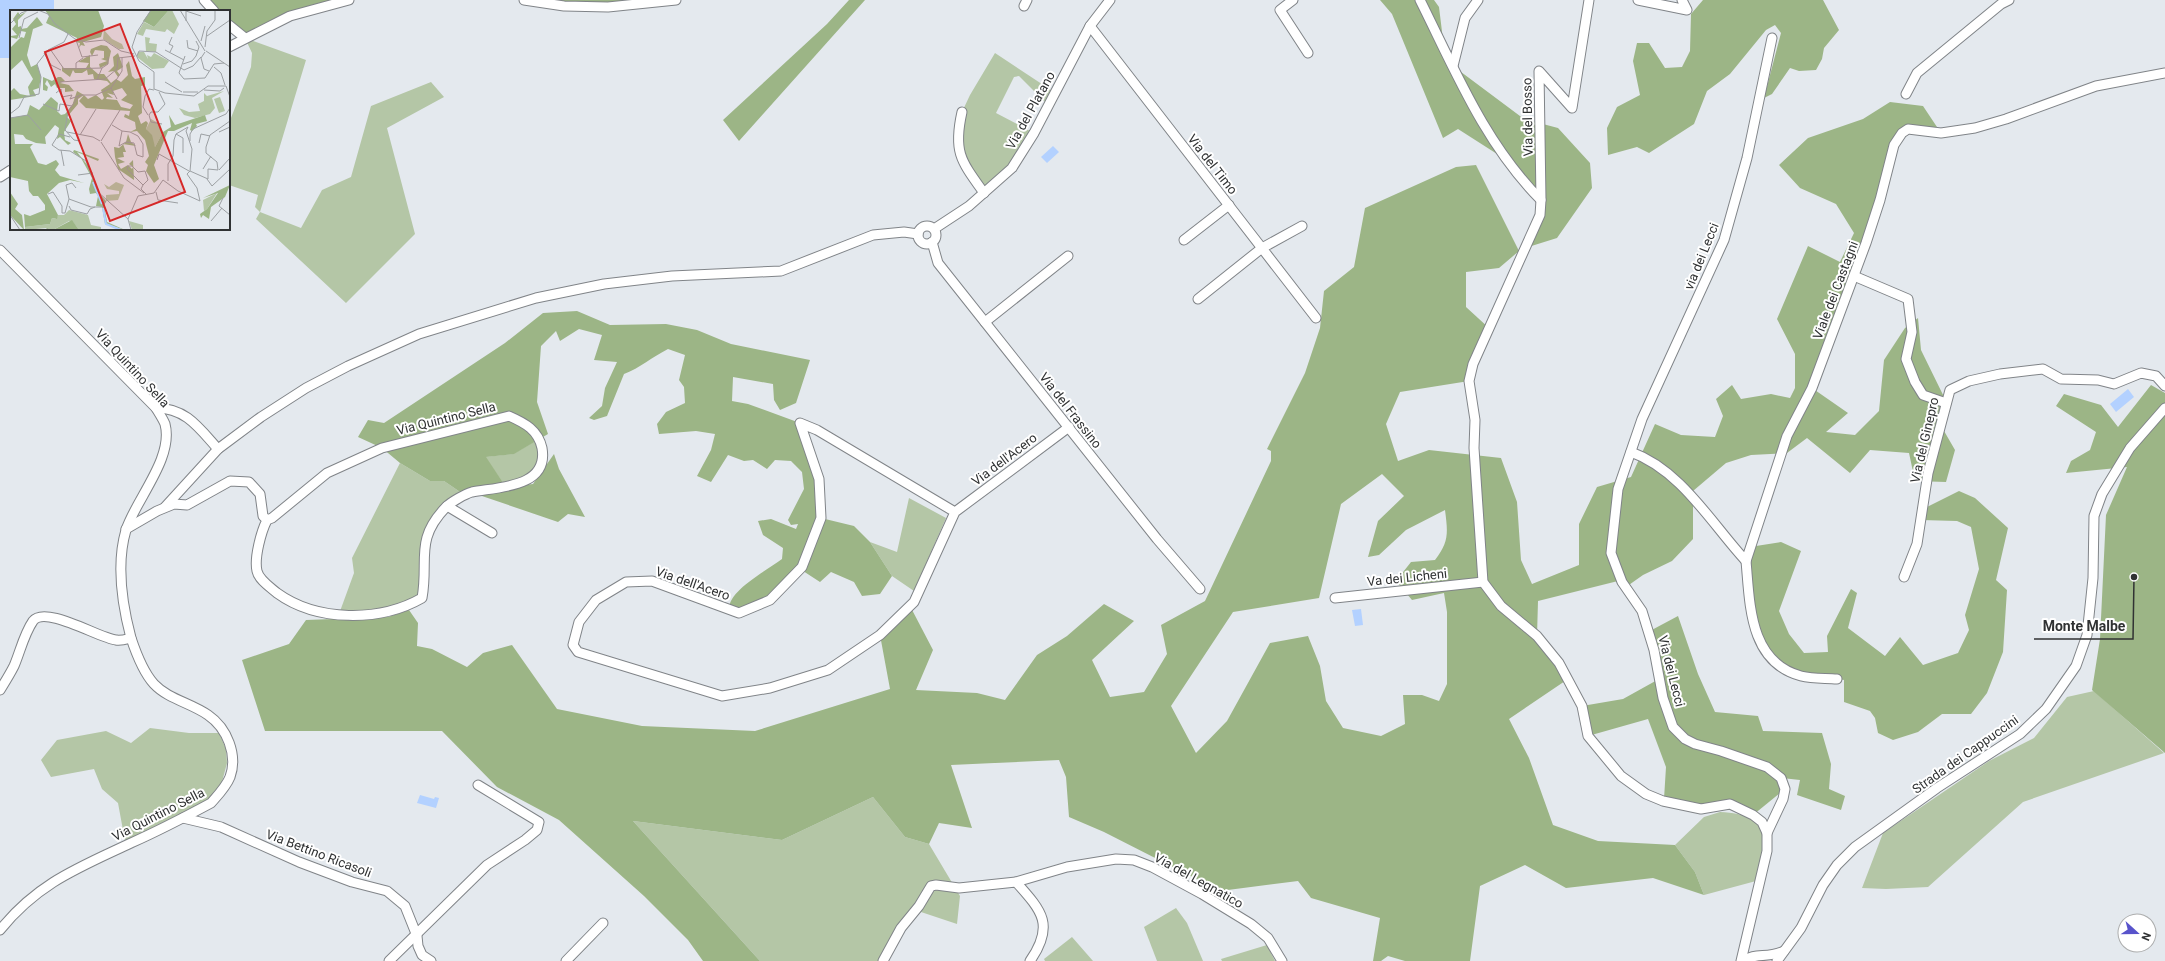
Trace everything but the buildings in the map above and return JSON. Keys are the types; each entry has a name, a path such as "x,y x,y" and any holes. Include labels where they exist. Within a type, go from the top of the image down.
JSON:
{"street":[{"path":"204,0 213,10"},
{"path":"230,46 290,16 349,0"},
{"path":"524,0 564,6 676,0"},
{"name":"Via del Platano","path":"934,229 968,206 1012,168 1023,152 1090,26 1110,0"},
{"path":"1293,0 1280,10 1308,53"},
{"path":"1420,0 1453,66 1494,142 1522,180 1542,200 1540,215 1474,364 1469,381 1475,420 1474,448 1483,582 1501,606 1537,636 1559,663 1582,706 1588,736 1621,776 1646,794 1663,801 1701,809 1730,804 1762,822 1767,833 1767,851 1741,961 1773,956 1784,951"},
{"path":"1453,66 1465,18 1478,0"},
{"name":"Via del Bosso","path":"1542,200 1538,71 1572,108 1589,0"},
{"path":"1638,0 1687,10 1682,0"},
{"path":"1906,94 1917,73 2000,4 2009,0"},
{"path":"230,26 245,38"},
{"name":"Via del Timo","path":"1090,26 1316,318"},
{"name":"via dei Lecci","path":"1631,452 1642,419 1724,240 1746,158 1772,38"},
{"name":"Viale dei Castagni","path":"1746,561 1787,436 1812,388 1854,276 1880,200 1894,145 1902,133 1908,129 1941,133 1974,128 2006,119 2096,86 2165,73"},
{"path":"962,112 958,131 959,154 984,193"},
{"path":"0,177 10,171"},
{"path":"1184,240 1229,205"},
{"path":"926,226 934,229 935,237 932,242 926,243 921,241 918,234 921,228 926,226"},
{"path":"1198,299 1262,248 1302,226"},
{"path":"164,508 218,449 261,417 306,388 348,366 419,334 536,298 604,284 672,276 781,271 873,235 904,232 918,234"},
{"name":"Via del Frassino","path":"932,242 938,263 1157,539 1200,589"},
{"name":"Via Quintino Sella","path":"0,250 156,408 164,424 166,437 163,451 126,529 121,553 121,576 131,638 145,672 153,684 173,698 209,715 225,732 232,752 230,776 221,793 211,803 183,818 60,876 26,902 0,930"},
{"path":"985,322 1068,256"},
{"path":"1854,276 1908,299 1912,332 1906,359 1915,382 1923,395 1946,404"},
{"name":"Via del Ginepro","path":"1904,577 1917,544 1928,473 1950,390 1969,381 2000,374 2043,369 2062,379 2098,380 2114,384 2140,374 2156,376 2165,386"},
{"path":"156,408 177,410 194,422 218,449"},
{"name":"Strada dei Cappuccini","path":"1777,961 1801,928 1823,885 1837,865 1855,847 1937,788 2020,734 2046,709 2076,666 2087,635 2093,578 2094,516 2102,494 2130,448 2165,408"},
{"name":"Via Quintino Sella","path":"509,416 528,424 539,439 543,454 540,466 529,479 516,486 470,493 447,506 430,527 424,548 424,585 422,598 406,607 381,614 339,614 312,610 290,602 265,584 257,571 259,545 267,520 272,518 328,472 382,448 509,416"},
{"name":"Via dell'Acero","path":"954,512 816,430 800,424 819,479 821,518 802,567 770,600 739,613 652,581 626,582 596,600 579,622 573,645 578,652 722,696 770,688 828,670 880,634 914,602 954,512 1069,427"},
{"path":"1631,452 1644,457 1676,480 1746,561 1751,614 1758,636 1766,653 1781,668 1800,676 1837,679"},
{"name":"Via dei Lecci","path":"1631,452 1618,489 1611,553 1622,582 1642,611 1654,650 1664,698 1674,728 1685,738 1695,744 1721,751 1767,767 1781,778 1785,789 1783,799 1767,833"},
{"path":"126,529 174,504 187,505 230,481 249,482 260,494 263,516 267,520"},
{"path":"447,506 492,533"},
{"name":"Va dei Licheni","path":"1335,598 1483,582"},
{"path":"0,690 13,668 29,628 38,617 55,618 108,638 118,640 131,638"},
{"path":"389,961 487,865 525,840 537,830 539,822 478,785"},
{"name":"Via Bettino Ricasoli","path":"183,818 221,827 305,864 352,882 387,891 405,906 422,955 431,961"},
{"name":"Via del Legnatico","path":"883,961 901,928 931,886 936,885 959,888 1016,882 1067,866 1116,859 1134,860 1152,867 1202,894 1251,924 1268,938 1282,961"},
{"path":"1016,882 1038,907 1045,927 1040,944 1030,961"},
{"path":"566,961 603,923"},
{"path":"1748,933 1755,958"}],"green space":[{"path":"204,0 349,0 290,16 245,38 230,26 230,10 213,10"},
{"path":"522,0 676,0 608,7"},
{"path":"849,0 865,0 739,141 723,120 827,24"},
{"path":"1380,0 1434,0 1439,7 1444,48 1453,66 1524,119 1558,128 1590,163 1592,188 1557,238 1525,248 1540,215 1541,195 1508,161 1458,129 1443,138 1392,14"},
{"path":"1703,0 1823,0 1839,30 1824,48 1822,59 1816,70 1799,71 1790,68 1772,94 1764,98 1781,33 1775,25 1766,30 1730,74 1707,91 1694,124 1649,153 1637,147 1608,155 1607,128 1617,107 1640,95 1633,61 1637,43 1649,43 1665,68 1682,67 1690,51 1691,14"},
{"path":"245,38 306,60 260,212 255,207 258,195 230,185 230,120 251,67 252,53"},
{"path":"995,53 1054,92 1048,105 1019,76 1014,77 996,113 1034,133 1023,152 984,193 972,177 958,131 962,112 970,95"},
{"path":"431,82 444,97 387,128 415,234 346,303 256,219 260,212 301,228 322,190 351,177 371,106"},
{"path":"1890,102 1923,106 1941,133 1902,133 1880,199 1812,388 1848,413 1826,432 1855,435 1879,411 1884,360 1905,328 1918,318 1921,350 1946,401 1940,424 1955,450 1946,482 1915,481 1909,453 1870,450 1850,473 1807,438 1787,453 1751,455 1726,463 1693,491 1693,539 1672,561 1643,575 1626,587 1622,580 1538,601 1537,636 1568,679 1509,719 1529,758 1553,825 1598,841 1675,845 1695,872 1704,895 1653,878 1566,888 1525,865 1480,886 1470,961 1405,961 1388,956 1381,961 1373,961 1380,918 1311,898 1298,881 1220,891 1104,832 1069,817 1066,777 1059,760 951,765 972,828 939,823 929,844 905,837 873,797 782,840 633,821 760,961 703,961 688,940 644,896 559,820 497,787 442,731 265,731 242,660 289,644 306,620 388,617 409,610 418,623 417,646 432,649 467,667 483,653 512,645 557,709 642,726 755,731 890,689 880,635 910,606 933,650 916,690 977,693 1005,700 1037,655 1067,636 1104,604 1134,621 1092,660 1110,697 1144,692 1167,654 1161,625 1205,601 1271,461 1271,451 1267,449 1305,373 1320,328 1324,291 1354,267 1365,208 1456,167 1476,165 1519,251 1499,268 1466,272 1466,307 1490,329 1469,381 1400,392 1386,424 1398,461 1429,450 1501,458 1517,502 1521,560 1532,584 1579,565 1579,524 1597,487 1631,477 1655,424 1681,435 1715,437 1723,416 1716,399 1732,385 1741,399 1771,394 1790,398 1795,388 1795,354 1777,319 1808,246 1840,262 1854,233 1836,204 1800,188 1779,165 1808,138 1863,119","holes":["1382,474 1404,496 1378,521 1368,557 1379,555 1406,530 1445,510 1447,531 1445,542 1440,554 1435,560 1411,562 1396,581 1412,600 1444,593 1447,612 1447,684 1439,701 1422,695 1403,695 1405,724 1381,736 1343,728 1326,701 1320,666 1308,636 1270,643 1227,721 1196,753 1171,706 1233,612 1319,598 1341,504"]},
{"path":"577,311 610,325 666,324 697,330 731,344 810,360 796,403 780,410 774,400 773,384 733,377 732,401 748,404 800,423 819,479 821,518 854,526 870,542 892,576 880,594 862,596 854,582 831,572 820,582 800,569 770,600 739,613 729,609 735,595 742,588 782,559 783,548 763,535 758,521 771,519 796,529 798,524 791,525 788,520 804,489 802,472 791,461 775,460 767,469 753,460 744,461 728,455 711,482 697,476 711,450 715,434 696,431 659,434 657,424 666,412 685,403 684,387 679,380 685,355 668,349 624,374 607,416 594,420 589,418 602,406 605,388 617,362 594,360 602,335 579,329 560,341 556,331 541,346 537,402 548,434 514,454 486,457 506,487 533,484 554,454 559,469 585,517 568,514 558,522 473,493 466,496 444,481 430,481 400,463 382,448 358,437 368,420 384,423 505,343 543,313"},
{"path":"2151,385 2165,393 2165,753 2092,690 2100,639 2106,515 2127,467 2066,473 2071,461 2090,450 2096,432 2056,406 2064,394 2101,405 2118,427"},
{"path":"539,439 543,454 529,479 506,487 485,457 513,454"},
{"path":"400,463 430,481 444,481 466,496 430,527 422,598 406,607 339,614 354,573 352,558"},
{"path":"1959,491 1975,498 2008,528 1996,580 2007,590 2003,652 1987,693 1971,714 1942,714 1918,732 1893,740 1878,733 1875,718 1870,711 1844,702 1844,680 1781,668 1757,634 1746,561 1756,546 1781,542 1801,551 1779,611 1789,634 1804,653 1828,652 1827,636 1851,589 1857,593 1848,628 1885,656 1900,637 1923,665 1958,653 1969,630 1965,615 1979,569 1971,527 1957,521 1921,520 1923,509"},
{"path":"909,498 946,518 914,591 892,576 870,542 897,552"},
{"path":"1678,616 1698,674 1715,712 1758,716 1763,731 1822,733 1831,764 1829,789 1845,796 1841,810 1797,795 1800,780 1782,778 1785,789 1753,815 1730,804 1701,809 1664,799 1666,767 1648,719 1588,736 1582,706 1623,699 1659,679 1648,632"},
{"path":"2094,691 2164,753 2023,802 1928,887 1886,889 1862,888 1883,833 1989,761 2034,738 2067,697"},
{"path":"150,728 189,733 219,733 226,749 227,763 222,782 208,800 125,841 118,803 102,789 94,769 51,777 41,760 57,740 106,731 131,743"},
{"path":"873,797 905,837 929,844 960,896 957,924 921,912 901,928 883,961 760,961 633,821 782,840"},
{"path":"1720,812 1737,814 1750,818 1757,824 1762,832 1762,854 1756,881 1704,895 1695,872 1675,845 1704,817"},
{"path":"1176,908 1187,923 1203,961 1157,961 1144,927"},
{"path":"1072,937 1093,961 1045,961 1044,959"},
{"path":"1267,945 1275,961 1222,961 1221,959"}],"water":[{"path":"0,0 54,0 54,10 10,10 10,58 0,58"},
{"path":"1053,146 1059,152 1047,163 1041,157"},
{"path":"2128,389 2134,397 2116,412 2110,404"},
{"path":"1361,609 1363,625 1355,626 1352,610"},
{"path":"420,795 434,799 435,797 439,798 436,808 417,803"}],"place":[{"name":"Monte Malbe","path":"2134,577"}]}
